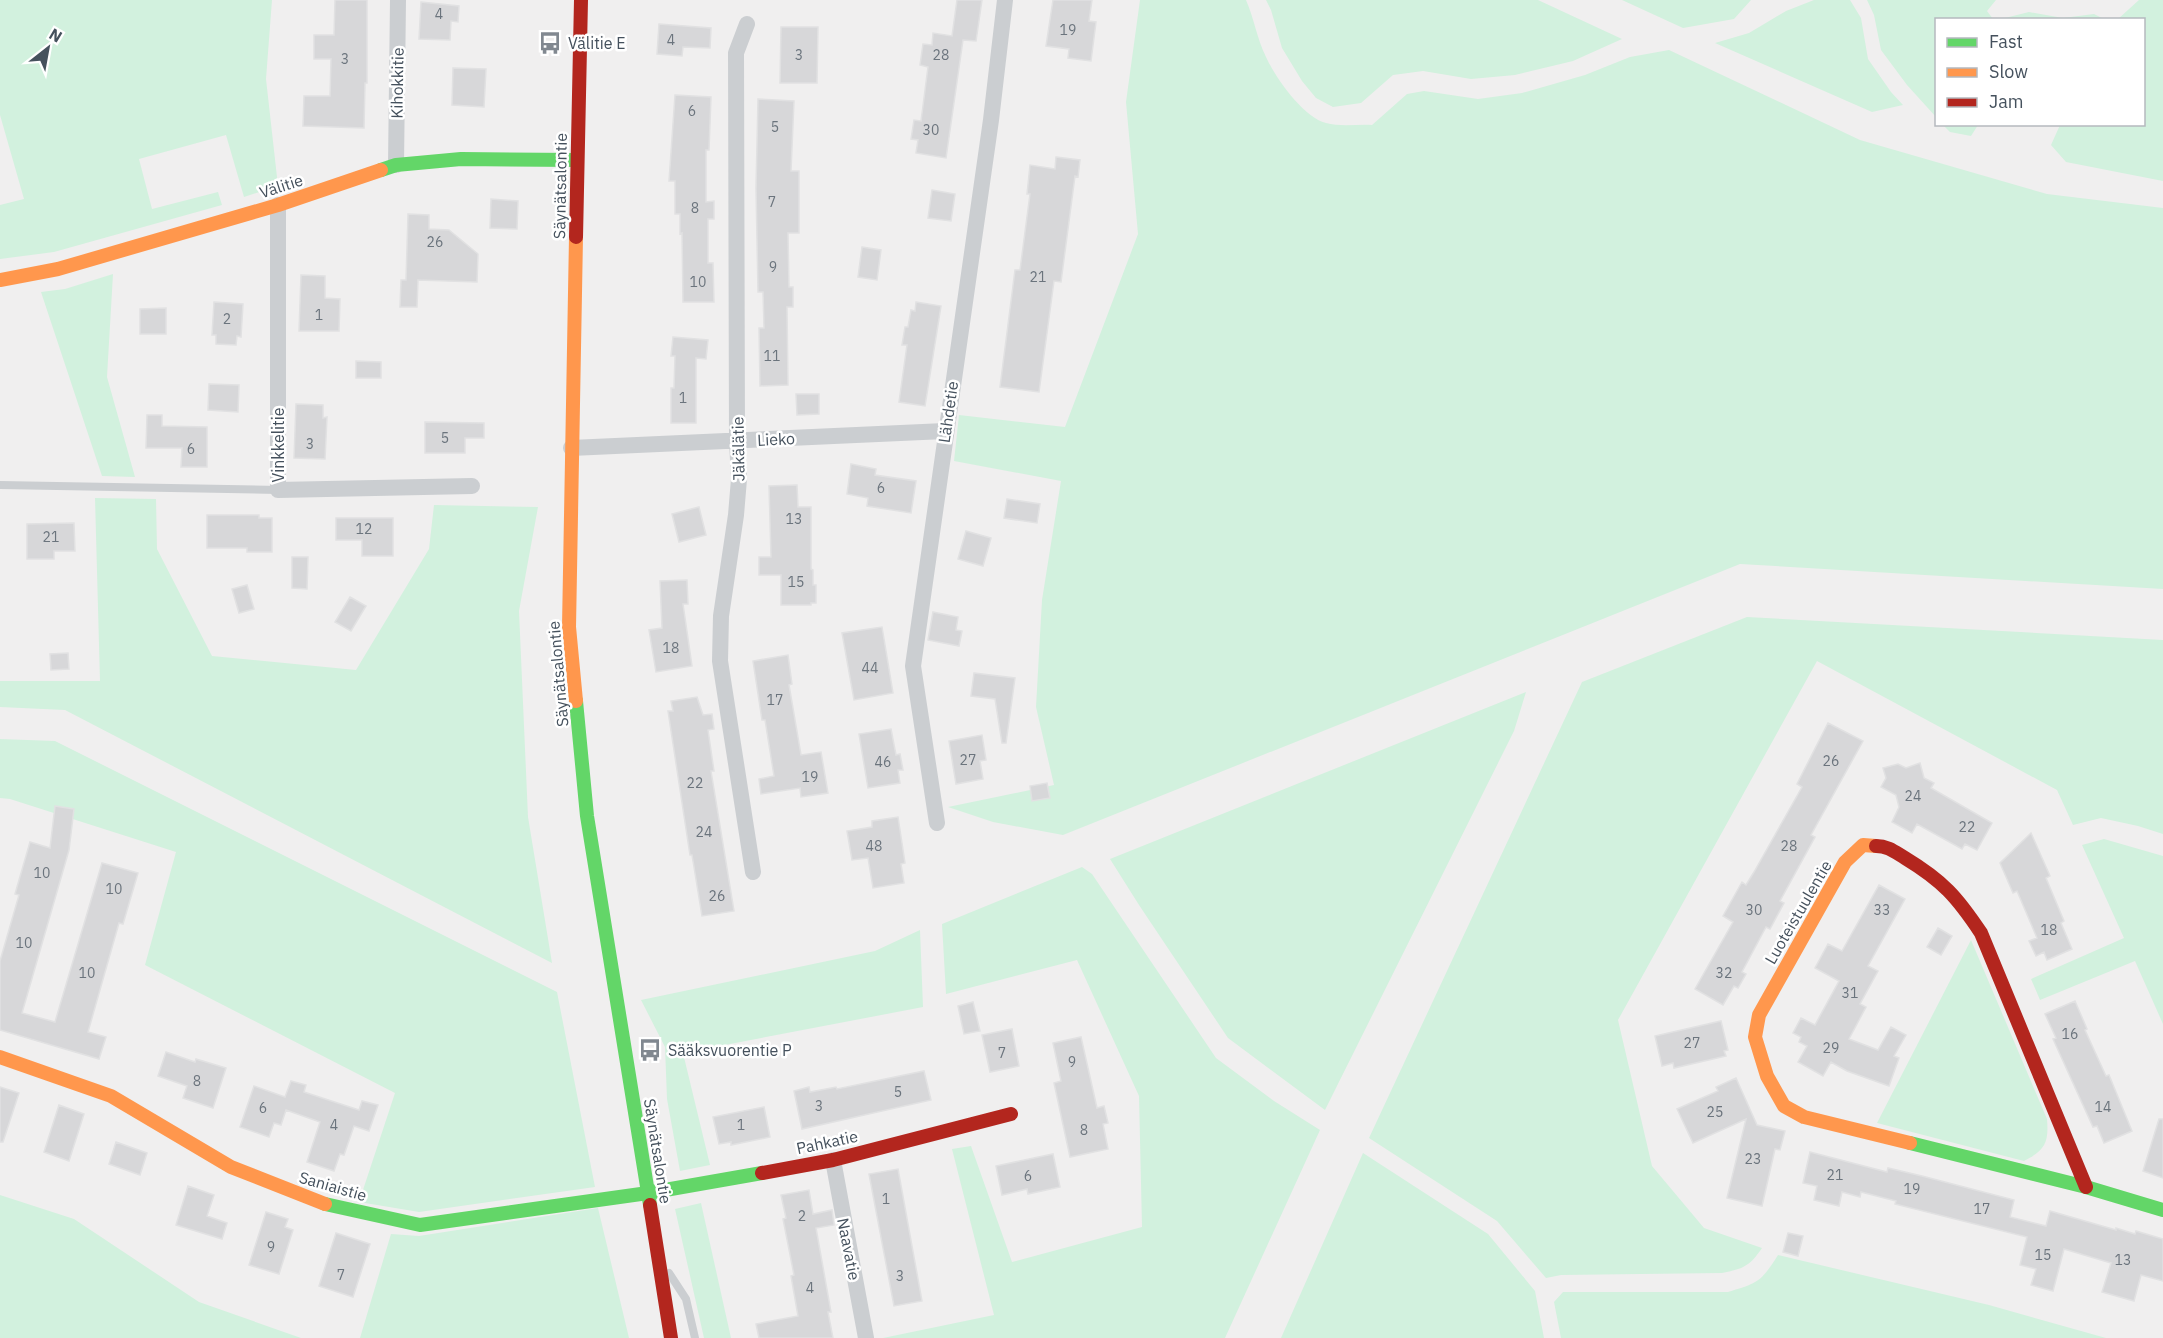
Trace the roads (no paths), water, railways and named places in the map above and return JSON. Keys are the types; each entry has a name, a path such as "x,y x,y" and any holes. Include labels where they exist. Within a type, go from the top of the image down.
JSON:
{"street":[{"name":"Kihokkitie","path":"396,165 398,0"},
{"name":"Säynätsalontie","path":"581,0 569,627 587,816 671,1338"},
{"name":"Lähdetie","path":"937,823 913,666 990,126 1005,0"},
{"name":"Jäkälätie","path":"747,24 736,53 737,441 740,479 721,616 720,661 753,872"},
{"name":"Välitie","path":"0,280 58,269 278,205 396,165 461,159 577,160"},
{"name":"Vinkkelitie","path":"278,205 278,490 472,486"},
{"name":"Lieko","path":"572,448 945,431"},
{"name":"Luoteistuulentie","path":"2086,1187 1981,933 1970,916 1958,899 1930,873 1886,846 1863,845 1845,862 1759,1014 1755,1037 1767,1076 1784,1106 1804,1117 2086,1187 2163,1210"},
{"name":"Saniaistie","path":"0,1057 111,1096 231,1167 316,1202 420,1225 648,1193"},
{"name":"Pahkatie","path":"648,1193 833,1160 1011,1114"},
{"name":"Naavatie","path":"833,1160 866,1338"}],"lane":[{"path":"0,485 278,490"},
{"path":"658,1257 686,1299 695,1338"}],"place":[{"name":"Välitie E","path":"550,43"},
{"name":"Sääksvuorentie P","path":"650,1050"}]}
